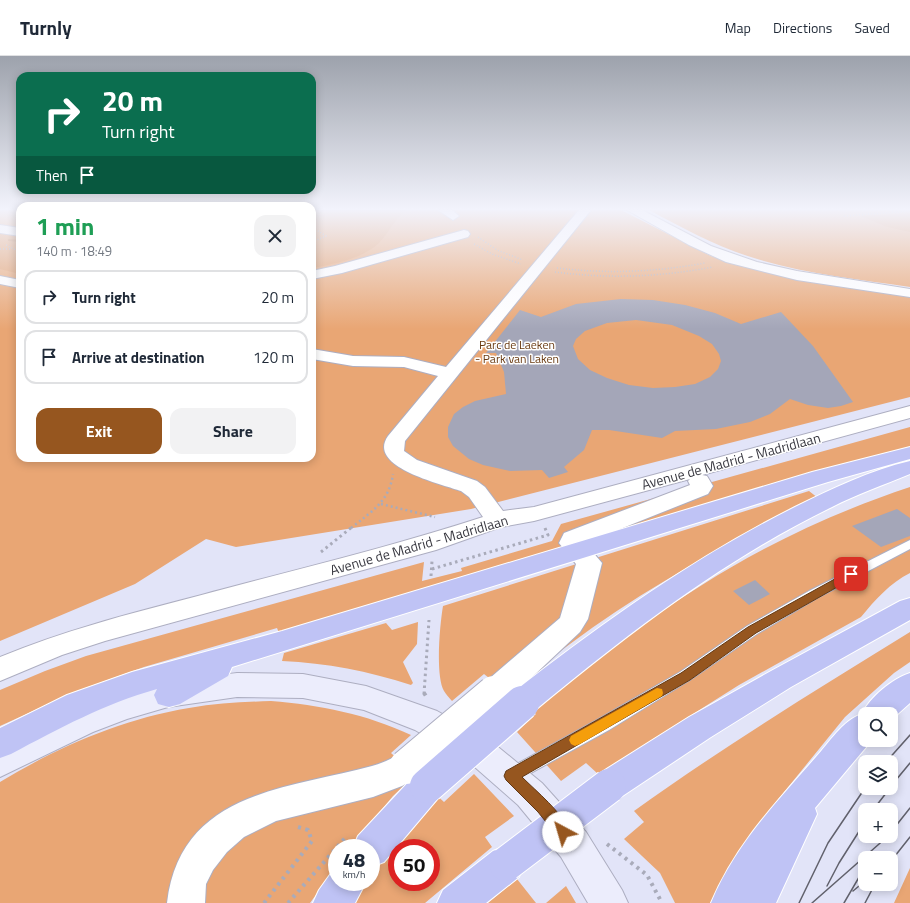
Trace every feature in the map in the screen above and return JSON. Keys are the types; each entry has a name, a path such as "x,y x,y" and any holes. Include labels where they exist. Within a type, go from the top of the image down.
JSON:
{"highway":[{"path":"0,744 50,717 106,693 184,668 282,642 805,481 910,453"},
{"path":"379,839 403,810 416,776 512,695 583,653 695,574 767,531 824,502 910,467"},
{"path":"456,903 609,786 700,727 781,679 910,608"},
{"path":"169,695 212,671 282,642"},
{"path":"885,707 910,685"},
{"path":"730,903 741,881 767,839 858,733"},
{"path":"758,903 774,865 816,782"},
{"path":"332,903 341,891"}],"main road":[{"path":"0,762 40,741 84,721 127,706 169,695 214,687 258,684 300,686 342,691 382,702 422,717 468,742 511,776 543,807 573,844 601,887 609,903"}],"street":[{"path":"316,274 342,269 410,250"},
{"path":"497,520 477,492 469,486 409,465 397,456 394,451 395,440 553,250"},
{"path":"708,250 735,260 790,273 910,293"},
{"path":"0,280 16,283"},
{"path":"316,355 353,361 409,363 451,374"},
{"name":"Avenue de Madrid - Madridlaan","path":"0,669 82,637 428,544 497,520 534,514 910,412"},
{"path":"512,695 574,619 588,563 571,543 573,539 700,489 702,486 699,481"},
{"path":"186,903 188,880 198,861 208,846 234,824 267,806 288,799 384,779 416,776"}],"lane":[{"path":"511,776 685,676 752,630 814,594 910,544"}],"path":[{"path":"484,250 492,254 539,267 594,277 635,278 674,274 735,260"},
{"path":"498,250 539,267 590,272 640,273 735,260"},
{"path":"318,554 381,504 390,486 397,456"},
{"path":"381,504 435,517"},
{"path":"432,569 549,534 542,525"},
{"path":"431,580 432,560"},
{"path":"424,695 429,620"},
{"path":"264,903 312,841 308,830 298,827 291,829"}],"green space":[{"name":"Parc de Laeken - Park van Laken","path":"0,250 16,250 16,462 316,462 316,250 698,250 711,256 744,267 804,281 813,281 910,297 910,397 471,509 236,547 206,539 135,584 0,641"},
{"path":"729,250 910,250 910,287 812,272 773,264"},
{"path":"910,427 910,448 279,633 277,628 144,667 77,691 0,726 0,690 86,656 424,562 422,581 462,571 461,568 552,541 561,524"},
{"path":"910,487 910,573 889,587 877,598 861,617 739,685 598,774 586,763 561,781 517,732 536,714 529,708 636,629 726,570 777,542 829,518 883,496"},
{"path":"809,491 818,498 691,565 629,603 562,650 508,693 484,674 452,701 444,691 441,683 439,662 443,606"},
{"path":"418,622 417,644 403,662 413,683 411,685 347,668 282,661 284,653 386,623 392,630"},
{"path":"910,632 910,662 894,673 845,717 776,802 717,903 675,903 660,873 624,839 644,822 634,811 805,697"},
{"path":"271,701 325,708 377,721 411,735 391,753 415,775 393,796 357,839 328,839 328,878 310,903 0,903 0,782 68,746 115,727 164,713 199,706"},
{"path":"474,774 514,816 485,837 492,847 440,890 440,839 393,839 432,791 444,802"},
{"path":"388,845 388,891 439,891 425,903 346,903 354,891 380,891 380,855"},
{"path":"910,868 910,903 894,903"},
{"path":"517,879 536,903 488,903"},
{"path":"566,886 576,903 546,903"}],"shaded area":[{"path":"0,250 16,250 16,273 0,269"},
{"path":"316,250 371,250 356,257 316,267"}],"building":[{"path":"621,299 653,300 685,305 715,313 741,324 781,312 813,346 853,402 828,408 808,405 790,399 770,414 750,422 716,429 675,431 662,438 609,430 592,430 584,450 564,467 568,472 549,478 542,470 510,471 483,465 469,459 453,446 448,437 448,427 454,414 463,407 475,401 506,394 504,372 496,353 486,353 520,310 541,317 576,304","holes":["636,320 672,325 699,336 712,344 719,354 721,361 718,369 710,377 695,384 675,387 653,388 629,385 607,378 590,370 578,359 573,346 576,339 585,331 607,323"]},
{"path":"897,509 910,518 910,536 881,547 852,526"},
{"path":"755,580 770,594 749,605 733,591"}],"tram line":[{"path":"892,755 910,735"},
{"path":"898,778 910,763"},
{"path":"799,903 828,843 860,795"},
{"path":"878,803 885,795"},
{"path":"898,823 910,808"},
{"path":"827,886 839,863 858,833"},
{"path":"898,852 910,837"},
{"path":"812,903 880,843"},
{"path":"844,903 858,879"},
{"path":"853,891 858,887"},
{"path":"865,903 871,891"}],"slow traffic":[{"path":"575,740 657,693"}],"route":[{"path":"563,832 543,807 511,776 603,725 685,676 752,630 851,574"}]}
